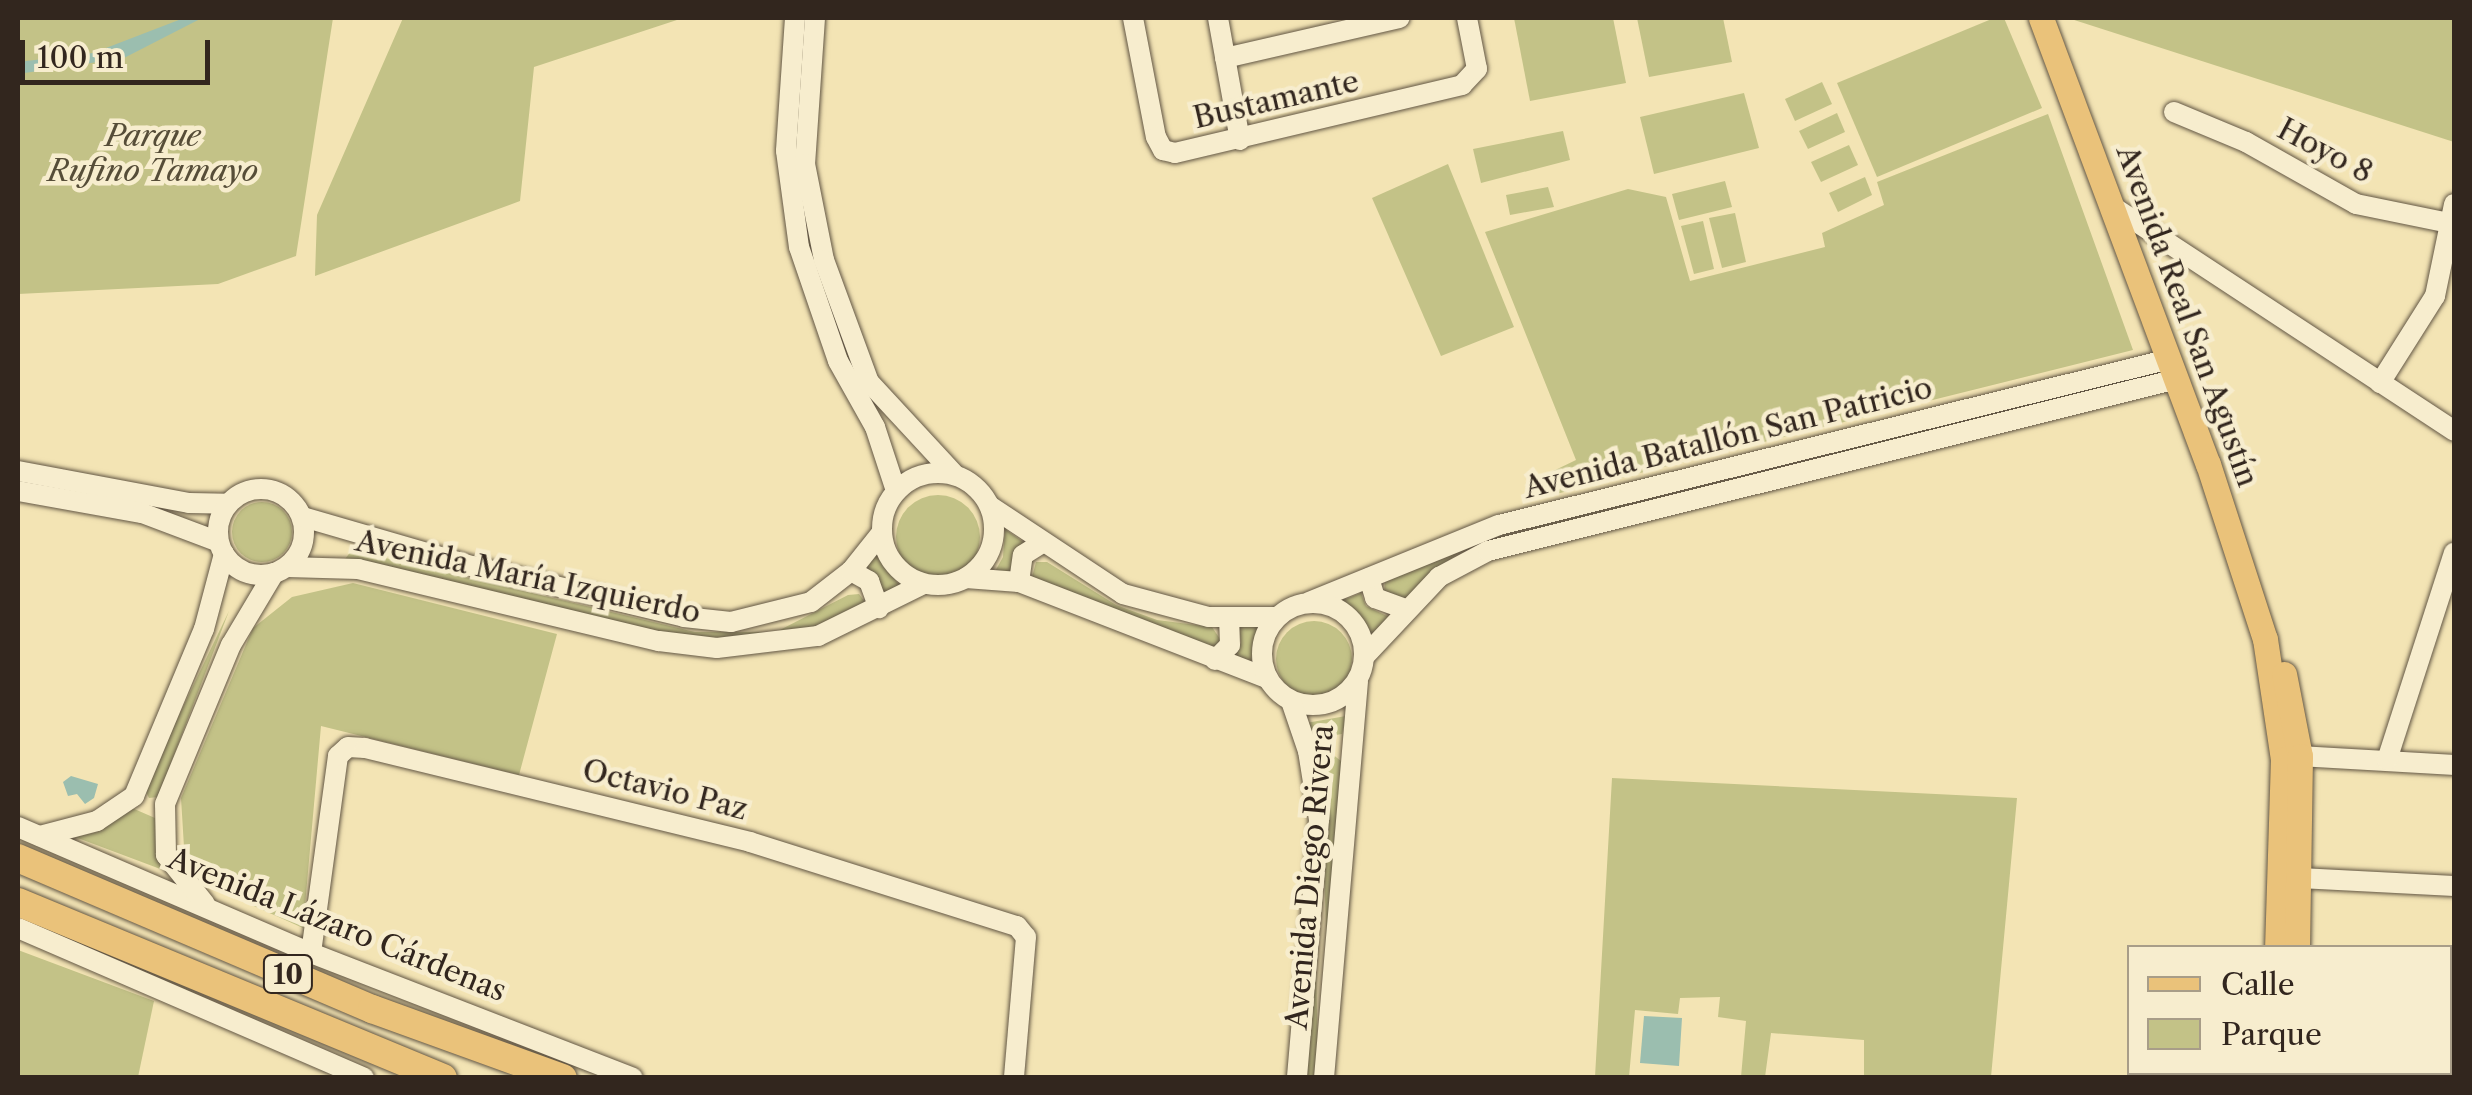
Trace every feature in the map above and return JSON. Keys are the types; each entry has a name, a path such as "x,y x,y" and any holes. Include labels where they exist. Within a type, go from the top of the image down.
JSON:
{"highway":[{"name":"Avenida Lázaro Cárdenas","path":"18,858 372,1009 563,1078"},
{"name":"10","path":"18,902 443,1078"}],"main road":[{"name":"Avenida Real San Agustín","path":"2040,18 2174,369 2265,639 2288,689 2300,756 2296,945"},
{"name":"Avenida Real San Agustín","path":"2265,639 2282,760 2277,945"}],"street":[{"path":"795,18 786,151 799,247 838,361 884,448 896,491 882,532 896,567 923,584 966,578 1018,582 1267,678 1291,701 1324,704 1358,681 1364,657 1356,626 1345,614 1310,602 1276,617 1230,619 1175,612 1123,594 990,506 913,433 858,361 814,226 804,128 815,18"},
{"name":"Bustamante","path":"1134,18 1163,150 1240,140 1469,81 1476,63 1467,18"},
{"path":"1218,18 1240,140"},
{"path":"1225,58 1399,18"},
{"name":"Hoyo 8","path":"2174,112 2246,142 2356,204 2454,217"},
{"path":"2112,206 2454,431"},
{"path":"2380,383 2435,296 2454,217"},
{"name":"Avenida Batallón San Patricio","path":"1310,602 1499,525 2174,369"},
{"name":"Avenida Batallón San Patricio","path":"1364,657 1405,609 1462,562 1525,539 2174,369"},
{"path":"884,448 913,433"},
{"path":"18,471 189,503 228,504 260,488 293,502 302,517 305,536 248,611 165,804 166,855 214,913"},
{"path":"896,491 923,475 956,475"},
{"path":"18,491 154,516 222,548 255,574 280,570"},
{"path":"40,836 96,822 134,796 215,598 228,504"},
{"path":"966,578 991,542 990,506"},
{"name":"Avenida María Izquierdo","path":"302,517 341,533 702,620 742,621 792,611 852,571 882,532"},
{"path":"335,565 341,533"},
{"path":"1018,582 1023,555 1042,543"},
{"path":"2387,760 2450,580 2454,554"},
{"name":"Avenida María Izquierdo","path":"280,570 335,565 697,647 784,644 879,608 923,584"},
{"path":"852,571 869,581 879,608"},
{"path":"1369,578 1375,598 1405,609"},
{"path":"215,598 248,611"},
{"path":"1267,678 1263,648 1276,617"},
{"path":"1216,660 1230,645 1230,619"},
{"name":"Avenida Diego Rivera","path":"1324,1078 1358,681"},
{"name":"Avenida Diego Rivera","path":"1291,701 1308,751 1318,820 1297,1078"},
{"name":"Octavio Paz","path":"312,953 338,756 348,747 365,748 750,842 1018,926 1026,937 1014,1078"},
{"path":"2300,756 2454,764"},
{"path":"134,796 148,808 165,804"},
{"name":"Avenida Lázaro Cárdenas","path":"18,827 312,953 634,1078"},
{"path":"2300,878 2454,886"},
{"path":"18,928 364,1078"}],"green space":[{"name":"Parque Rufino Tamayo","path":"18,18 333,18 296,256 218,284 18,294"},
{"path":"403,18 683,18 534,67 520,201 315,276 317,215"},
{"path":"1514,18 1613,18 1626,83 1530,101"},
{"path":"1637,18 1723,18 1732,62 1649,77"},
{"path":"1994,18 2004,18 2042,108 1877,177 1837,83"},
{"path":"2068,18 2454,18 2454,142"},
{"path":"1822,82 1832,104 1795,121 1785,99"},
{"path":"1744,93 1759,148 1654,174 1640,117"},
{"path":"1837,113 1845,132 1808,149 1799,131"},
{"path":"2048,114 2133,350 1552,495 1547,474 1576,460 1485,232 1628,189 1666,197 1690,281 1825,247 1822,233 1884,205 1877,182"},
{"path":"1563,131 1570,160 1481,183 1473,149"},
{"path":"1849,145 1858,165 1821,182 1811,162"},
{"path":"1448,164 1514,327 1441,356 1372,198"},
{"path":"1865,177 1872,195 1838,212 1829,193"},
{"path":"1725,181 1732,207 1679,220 1672,194"},
{"path":"1548,187 1554,207 1510,215 1506,195"},
{"path":"1735,213 1746,262 1722,268 1709,218"},
{"path":"1703,221 1714,269 1694,274 1681,226"},
{"path":"930,495 946,495 962,502 973,513 980,537 977,553 968,567 946,579 930,579 914,572 903,561 896,545 896,529 903,513 914,502"},
{"path":"262,502 283,511 292,532 283,553 262,562 241,553 232,532 241,511"},
{"path":"1005,529 1026,544 1010,573 988,584 1003,557"},
{"path":"352,550 695,632 776,632 848,595 859,594 868,606 836,627 710,643 345,559"},
{"path":"874,552 900,586 884,595 865,564"},
{"path":"1459,552 1404,599 1384,597 1385,581"},
{"path":"1036,562 1047,562 1116,605 1157,620 1212,627 1222,642 1209,651 1030,585"},
{"path":"353,583 557,634 519,775 321,726 303,928 207,885 184,847 181,798 253,628 292,597"},
{"path":"1361,593 1366,606 1389,617 1375,638 1341,601"},
{"path":"229,611 158,797 149,798 144,788"},
{"path":"1314,621 1341,632 1352,659 1341,686 1314,697 1287,686 1276,659 1287,632"},
{"path":"1239,626 1259,627 1249,667 1230,658 1241,643"},
{"path":"1346,716 1342,734 1312,739 1306,723"},
{"path":"1327,750 1341,761 1327,945 1319,758"},
{"path":"1612,778 2017,798 1991,1077 1864,1077 1864,1040 1771,1033 1765,1077 1741,1077 1746,1021 1718,1017 1720,997 1680,998 1678,1014 1635,1010 1629,1077 1595,1077"},
{"path":"132,808 155,818 160,854 171,873 75,837 97,832"},
{"path":"18,950 154,1001 138,1077 18,1077"},
{"path":"1316,968 1318,1054 1316,1077 1307,1078"}],"shaded area":[{"path":"184,18 202,18 124,58 18,74 18,62 93,53"},
{"path":"71,776 98,784 94,798 85,804 77,794 68,796 63,782"},
{"path":"1644,1016 1682,1018 1679,1066 1640,1063"}]}
